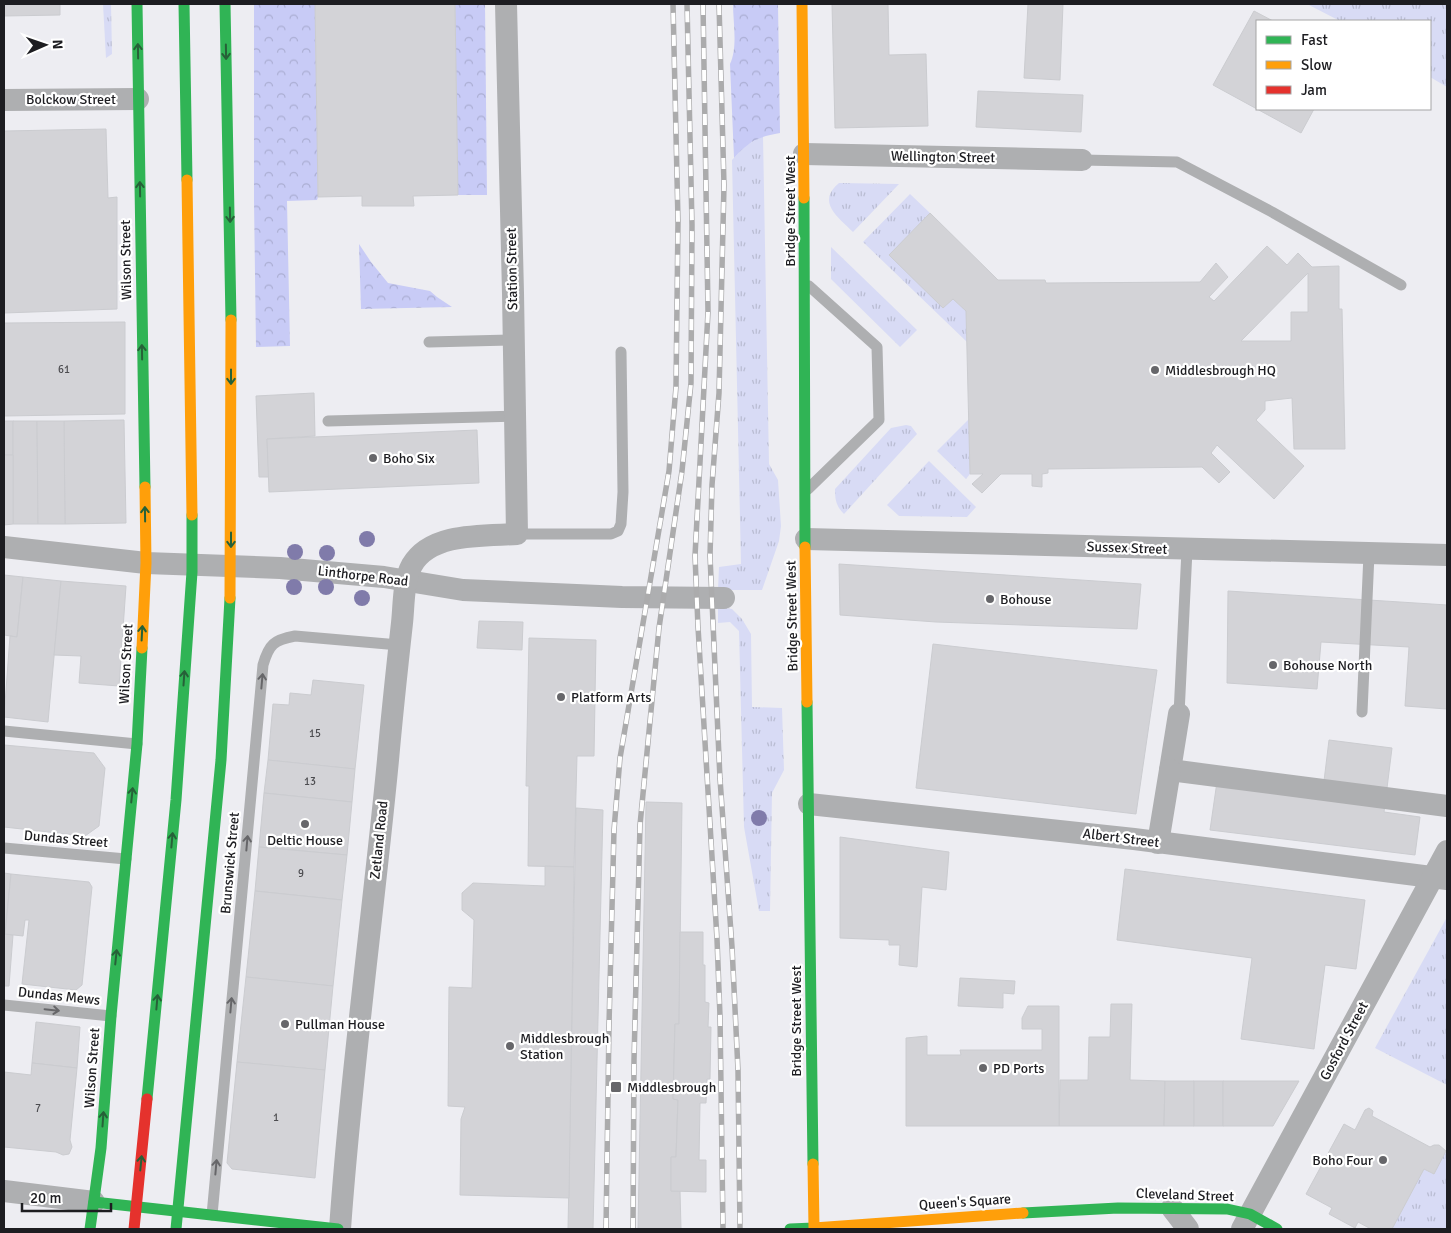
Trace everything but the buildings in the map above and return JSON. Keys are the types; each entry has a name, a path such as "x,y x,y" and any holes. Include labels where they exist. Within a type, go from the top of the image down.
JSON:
{"main road":[{"name":"Wilson Street","path":"90,1229 101,1148 110,1016 137,744 146,563 137,4"},
{"path":"134,1229 176,800 192,572 184,4"},
{"path":"176,1229 221,760 231,573 231,264 225,4"},
{"name":"Bridge Street West","path":"802,4 806,283 805,590 809,804 828,1228"},
{"path":"94,1202 339,1229"},
{"name":"Queen's Square","path":"790,1229 1118,1208"},
{"name":"Cleveland Street","path":"1118,1208 1227,1209 1246,1222 1276,1229"}],"street":[{"name":"Station Street","path":"506,4 517,534"},
{"name":"Bolckow Street","path":"4,100 138,99"},
{"name":"Wellington Street","path":"804,154 1082,160"},
{"name":"Zetland Road","path":"339,1229 344,1162 407,581 411,566 420,554 432,546 463,537 517,534"},
{"name":"Sussex Street","path":"806,539 1447,555"},
{"name":"Linthorpe Road","path":"4,547 146,563 280,568 384,576 463,590 622,597 724,598"},
{"path":"1158,843 1178,714"},
{"path":"1170,770 1447,806"},
{"name":"Albert Street","path":"809,804 1158,843 1441,869"},
{"name":"Gosford Street","path":"1246,1222 1441,869"},
{"path":"4,1191 94,1202"},
{"path":"1172,1208 1188,1229"}],"lane":[{"path":"1082,160 1177,162 1272,212 1401,285"},
{"path":"806,283 877,347 880,420 806,490"},
{"path":"429,342 514,340"},
{"path":"517,534 611,534 618,531 621,524 623,492 621,352"},
{"path":"328,421 515,416"},
{"path":"1178,714 1187,550"},
{"path":"1362,712 1369,554"},
{"name":"Brunswick Street","path":"212,1215 263,665 267,650 274,643 284,638 295,636 399,645"},
{"path":"4,731 137,744"},
{"name":"Dundas Street","path":"4,848 126,859"},
{"name":"Dundas Mews","path":"4,1005 110,1016"}],"green space":[{"path":"103,4 111,4 112,54 106,58"},
{"path":"254,4 315,4 318,197 317,200 287,201 290,346 256,347"},
{"path":"455,4 485,4 487,195 458,195"},
{"path":"733,4 778,4 780,133 754,141 744,147 734,158 730,64 734,50"},
{"path":"1307,4 1447,4 1447,87 1431,78 1431,20 1338,20"},
{"path":"763,136 769,464 778,480 781,526 779,541 762,590 718,590 719,567 741,564 732,160 745,146"},
{"path":"839,183 899,184 853,232 836,215 829,203 832,190"},
{"path":"910,194 930,213 890,255 943,308 953,299 966,311 967,342 863,242"},
{"path":"359,244 388,283 430,291 452,307 361,309"},
{"path":"831,247 917,330 900,347 831,279"},
{"path":"969,419 970,474 966,479 937,451"},
{"path":"911,426 917,434 844,514 836,503 835,489 891,428"},
{"path":"929,461 976,507 967,517 899,516 887,505"},
{"path":"718,607 732,609 742,619 751,634 752,707 782,708 784,770 772,793 770,911 759,911 744,827 739,631 730,622 718,623"},
{"path":"1447,917 1447,1085 1375,1048"},
{"path":"1447,1148 1447,1229 1392,1229 1424,1169 1434,1174"}],"railway":[{"path":"606,1229 614,830 620,758 669,471 676,387 678,221 673,4"},
{"path":"633,1229 634,1060 640,825 659,628 682,471 691,383 692,225 687,4"},
{"path":"703,4 708,312 695,556 717,939 723,1229"},
{"path":"719,4 724,185 719,393 712,485 710,556 720,779 732,947 738,1070 740,1229"}],"traffic: fast":[{"path":"137,4 145,487"},
{"path":"184,4 187,180"},
{"path":"225,4 231,320"},
{"path":"804,198 805,547"},
{"path":"147,1099 176,800 192,572 192,515"},
{"path":"176,1229 221,760 230,598"},
{"path":"90,1229 101,1148 111,1016 137,744 142,648"},
{"path":"807,702 813,1164"},
{"path":"94,1202 338,1229"},
{"path":"1023,1213 1118,1208 1227,1209 1250,1214 1277,1229"},
{"path":"790,1229 814,1228"}],"traffic: slow":[{"path":"802,4 804,198"},
{"path":"187,180 192,515"},
{"path":"230,598 231,320"},
{"path":"142,648 146,563 145,487"},
{"path":"805,547 807,702"},
{"path":"813,1164 814,1228 1023,1213"}],"traffic: jam":[{"path":"134,1229 147,1099"}],"place":[{"name":"Middlesbrough HQ","path":"1155,370"},
{"name":"Boho Six","path":"373,458"},
{"name":"Bohouse","path":"990,599"},
{"name":"Bohouse North","path":"1273,665"},
{"name":"Platform Arts","path":"561,697"},
{"name":"Deltic House","path":"305,824"},
{"name":"Pullman House","path":"285,1024"},
{"name":"Middlesbrough Station","path":"510,1046"},
{"name":"PD Ports","path":"983,1068"},
{"name":"Middlesbrough","path":"616,1087"},
{"name":"Boho Four","path":"1383,1160"}]}
